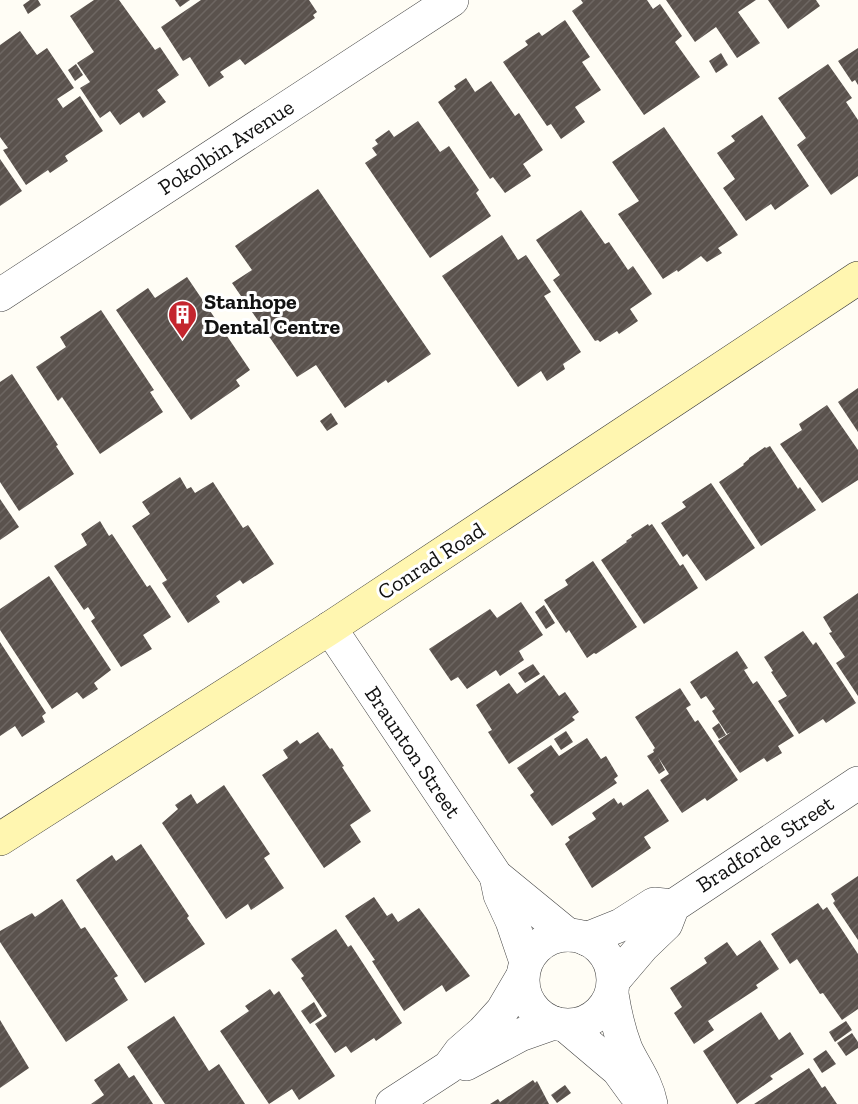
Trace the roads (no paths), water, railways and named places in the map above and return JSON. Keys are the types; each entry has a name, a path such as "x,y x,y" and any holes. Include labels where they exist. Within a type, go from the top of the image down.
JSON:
{"street":[{"name":"Pokolbin Avenue","path":"0,295 413,10 452,0"},
{"name":"Conrad Road","path":"0,839 330,627 858,278"},
{"name":"Braunton Street","path":"330,627 496,876 577,937"},
{"name":"Bradforde Street","path":"613,987 643,946 666,924 673,906 858,783"},
{"name":"Braunton Street","path":"496,876 500,895 512,921 524,970"},
{"name":"Bradforde Street","path":"577,937 621,925 654,904 673,906"},
{"path":"392,1104 449,1067 460,1052 483,1032 502,1011 532,951 543,942 555,937 577,937 597,945 611,967 621,1034 648,1088 650,1104"},
{"path":"524,970 524,992 530,1006 541,1017 560,1025 618,1070 637,1095 650,1104"},
{"path":"449,1067 467,1064 520,1035 560,1025 580,1024 593,1018 604,1008 613,987"}],"place":[{"name":"Stanhope Dental Centre","path":"183,340"}]}
